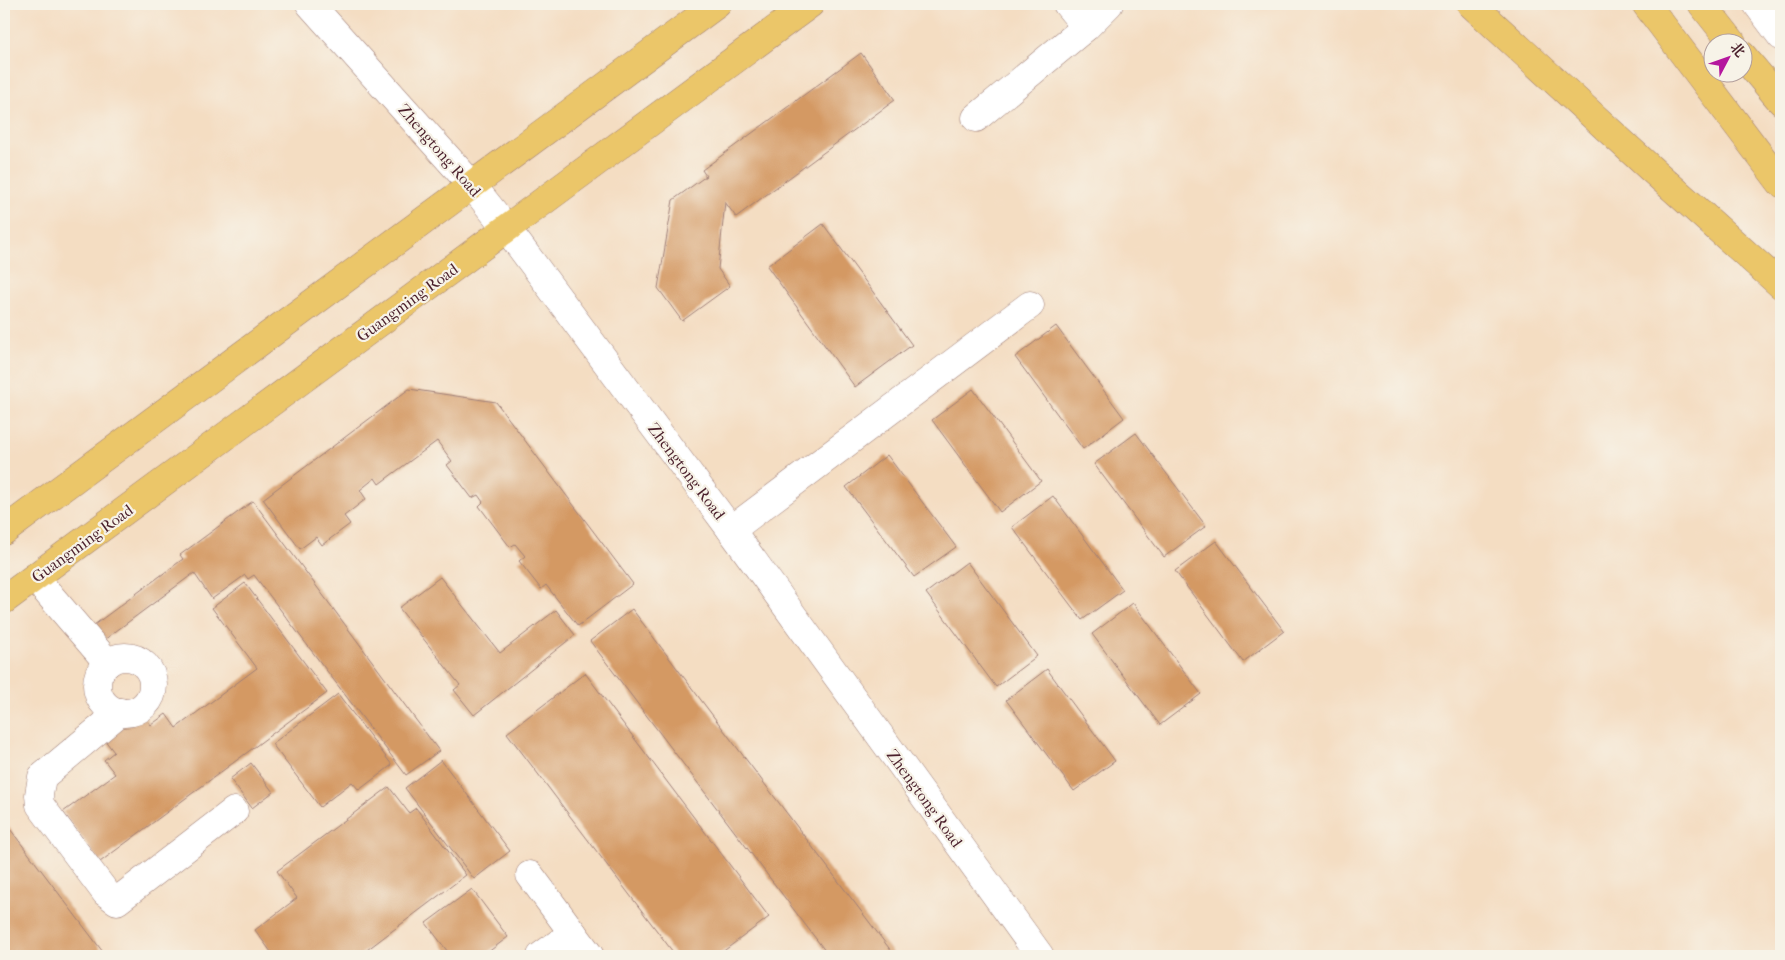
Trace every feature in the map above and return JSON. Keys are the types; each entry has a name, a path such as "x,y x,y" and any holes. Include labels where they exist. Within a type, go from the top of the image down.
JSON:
{"main road":[{"path":"4,531 717,4"},
{"name":"Guangming Road","path":"4,600 810,4"},
{"path":"1470,4 1781,285"},
{"path":"1646,4 1781,183"},
{"path":"1702,4 1724,32"},
{"path":"1752,67 1781,102"}],"street":[{"name":"Zhengtong Road","path":"310,4 471,184 507,229 731,530 1040,956"},
{"path":"1068,4 1086,27"},
{"path":"976,118 1086,27 1109,4"},
{"path":"1757,4 1781,36"},
{"path":"731,530 1030,305"},
{"path":"35,578 108,663"},
{"path":"123,656 134,658 144,664 150,672 153,681 152,691 142,708 131,712 120,712 109,708 101,699 97,689 98,677 104,666 108,663 112,659 123,656"},
{"path":"120,712 42,777 39,796 40,805 106,893 117,901 234,811"},
{"path":"530,875 590,956"},
{"path":"541,956 573,933"}],"building":[{"path":"861,53 895,100 736,217 725,202 718,269 730,286 682,321 658,288 673,200 706,176 702,170"},
{"path":"823,224 912,345 855,387 767,266"},
{"path":"1056,326 1124,418 1083,449 1015,357"},
{"path":"409,389 496,402 633,584 578,626 546,585 541,589 519,561 525,556 515,544 510,547 479,506 483,502 478,495 472,498 447,465 452,461 437,441 379,484 375,478 360,490 366,499 344,516 350,524 322,545 316,537 300,549 263,499"},
{"path":"973,389 1041,481 1000,512 932,420"},
{"path":"1136,433 1206,526 1164,557 1094,464"},
{"path":"887,455 956,547 914,577 846,487"},
{"path":"1053,496 1123,590 1082,620 1012,527"},
{"path":"253,501 439,751 406,775 254,575 248,579 245,575 212,599 194,573 100,643 90,628 183,559 180,555"},
{"path":"1216,541 1284,631 1243,662 1175,571"},
{"path":"967,562 1037,656 996,687 926,593"},
{"path":"440,577 500,653 556,610 575,635 474,715 454,690 460,685 399,608"},
{"path":"245,583 327,693 100,862 63,812 115,774 104,760 114,752 104,739 141,712 151,725 166,714 176,728 257,668 212,608"},
{"path":"1133,603 1201,694 1160,725 1092,634"},
{"path":"632,609 895,956 829,956 590,641"},
{"path":"1047,669 1115,761 1074,791 1006,700"},
{"path":"585,673 769,917 717,956 676,956 507,733"},
{"path":"338,694 392,765 359,790 352,782 320,807 272,744"},
{"path":"441,760 510,851 474,879 405,788"},
{"path":"251,763 273,792 252,808 230,779"},
{"path":"389,787 409,813 416,808 466,875 359,956 274,956 255,930 297,898 277,871"},
{"path":"4,821 106,956 4,956"},
{"path":"472,889 508,937 483,956 451,956 426,923"}]}
